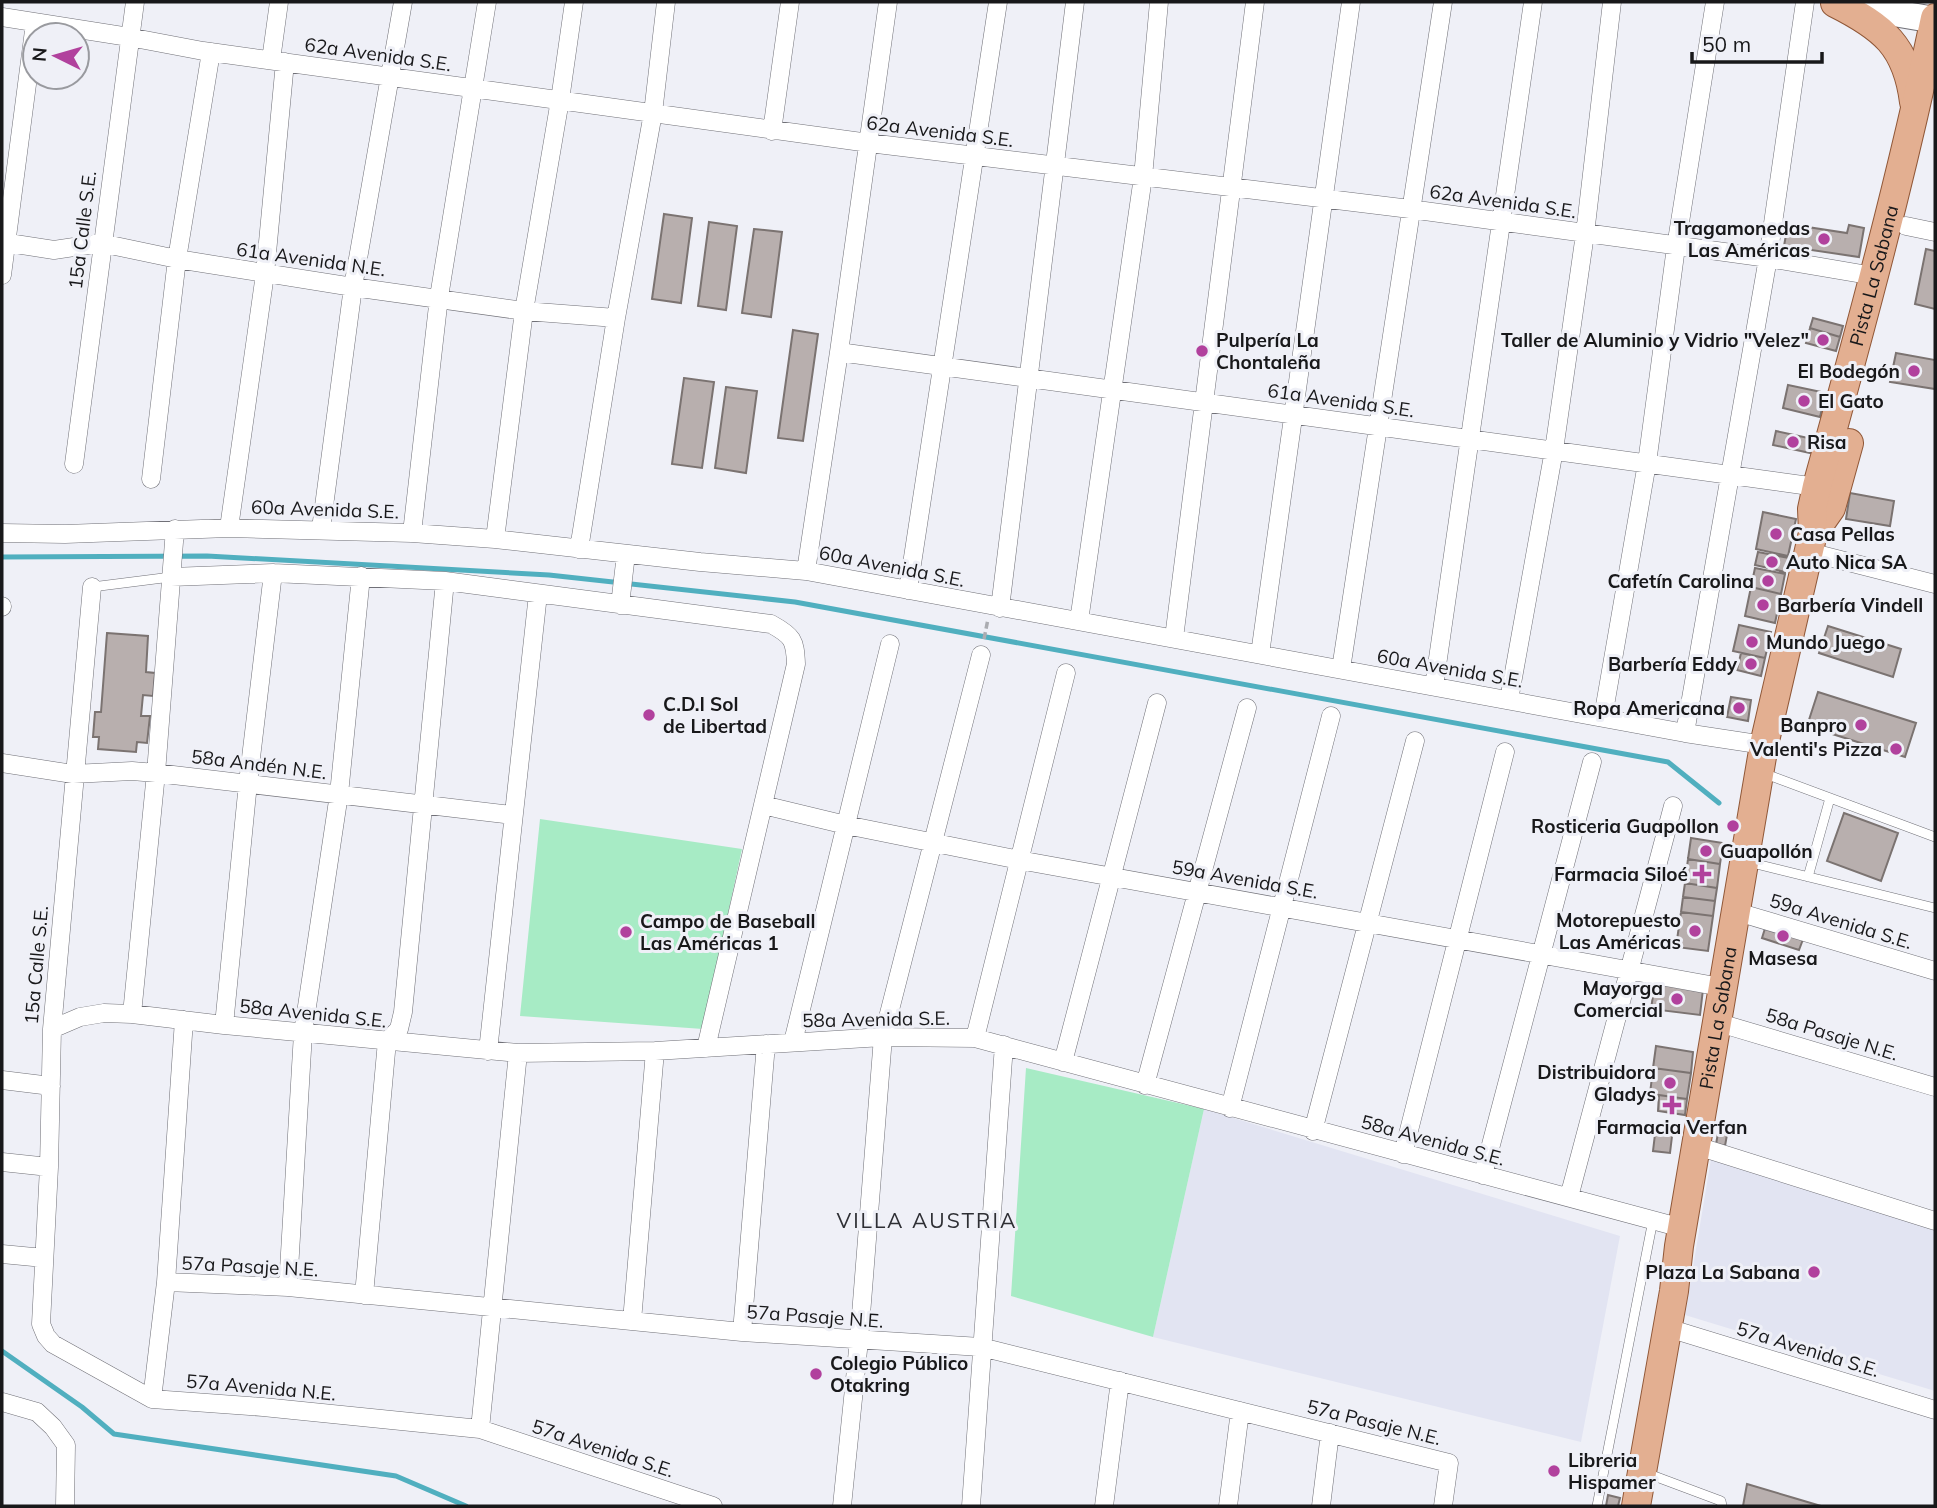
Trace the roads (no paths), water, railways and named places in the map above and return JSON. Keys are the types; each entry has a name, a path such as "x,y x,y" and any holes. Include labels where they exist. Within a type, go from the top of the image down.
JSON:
{"main road":[{"path":"1829,2 1935,19"},
{"path":"1835,3 1867,19 1894,44 1925,109"},
{"name":"Pista La Sabana","path":"1826,488 1906,226 1925,109 1935,19"},
{"name":"Pista La Sabana","path":"1636,1506 1668,1328 1721,987 1762,758 1811,542 1831,508 1826,488 1874,276 1925,109"}],"street":[{"path":"2,18 5,2"},
{"name":"15a Calle S.E.","path":"74,464 101,243 135,2"},
{"path":"229,528 265,274 279,2"},
{"path":"321,529 353,287 402,2"},
{"path":"412,533 439,297 487,2"},
{"path":"495,539 524,311 574,2"},
{"path":"579,549 616,318 653,113 666,2"},
{"path":"772,131 790,2"},
{"path":"806,571 888,2"},
{"path":"908,590 998,2"},
{"path":"994,612 1029,378 1075,2"},
{"path":"1079,621 1143,177 1159,2"},
{"path":"1174,638 1255,2"},
{"path":"1261,654 1351,2"},
{"path":"1341,669 1443,2"},
{"path":"1434,686 1533,2"},
{"path":"1509,700 1554,450 1585,234 1612,2"},
{"path":"1603,717 1647,463 1676,247 1715,2"},
{"path":"1685,733 1768,258 1805,2"},
{"name":"62a Avenida S.E.","path":"2,18 22,21"},
{"name":"62a Avenida S.E.","path":"91,31 211,52 772,131 1410,209 1768,258 1874,276"},
{"path":"150,479 177,259 211,52"},
{"path":"2,275 25,91"},
{"path":"1906,226 1935,232"},
{"name":"61a Avenida N.E.","path":"4,243 54,250 101,243 177,259 353,287 524,311 616,318"},
{"name":"61a Avenida S.E.","path":"839,352 1826,488"},
{"name":"60a Avenida S.E.","path":"2,533 175,537 229,528 412,533 579,549 625,563 806,571 908,590 994,612 1079,621 1685,733 1762,758"},
{"path":"132,1014 156,773 175,537"},
{"path":"1811,542 1935,584"},
{"path":"621,598 625,563"},
{"path":"172,574 272,573 445,581 538,594 621,598 771,624 787,633 795,645 796,664 706,1048"},
{"path":"224,1025 272,573"},
{"path":"288,1287 303,1033 339,794 361,576"},
{"path":"364,1295 387,1041 399,1029 403,1012 445,581"},
{"name":"15a Calle S.E.","path":"53,1344 41,1324 49,1167 52,1029 92,587"},
{"path":"488,1051 538,594"},
{"path":"793,1042 890,644"},
{"path":"842,1506 859,1340 883,1037 981,655"},
{"path":"975,1038 1066,673"},
{"path":"1063,1062 1157,703"},
{"path":"1145,1085 1247,708"},
{"path":"1230,1108 1331,716"},
{"path":"1313,1131 1415,741"},
{"path":"1403,1154 1505,752"},
{"path":"1483,1175 1592,762"},
{"name":"58a Andén N.E.","path":"2,763 74,774 132,771 156,773 512,815"},
{"name":"59a Avenida S.E.","path":"763,805 846,825 1019,860 1721,987"},
{"path":"1569,1197 1673,806"},
{"name":"59a Avenida S.E.","path":"1734,911 1935,971"},
{"name":"58a Avenida S.E.","path":"52,1029 80,1017 104,1013 132,1014 518,1053 655,1051 883,1037 975,1038 1682,1228"},
{"path":"152,1399 166,1282 184,1020"},
{"name":"58a Pasaje N.E.","path":"1716,1022 1935,1087"},
{"path":"742,1332 766,1044"},
{"path":"971,1506 1004,1045"},
{"path":"632,1321 655,1051"},
{"path":"480,1429 518,1053"},
{"path":"2,1080 51,1086"},
{"path":"1697,1146 1935,1221"},
{"path":"2,1163 49,1167"},
{"path":"2,1254 44,1258"},
{"name":"57a Pasaje N.E.","path":"166,1282 288,1287 742,1332 981,1347 1449,1463 1443,1506"},
{"name":"57a Avenida S.E.","path":"1668,1328 1935,1410"},
{"name":"57a Avenida N.E.","path":"53,1344 152,1399 263,1407 480,1429"},
{"path":"1104,1506 1119,1381"},
{"path":"2,1402 37,1412 53,1427 66,1445 65,1506"},
{"path":"1228,1506 1240,1411"},
{"name":"57a Avenida S.E.","path":"480,1429 713,1506"},
{"path":"1321,1506 1330,1433"}],"lane":[{"path":"92,587 172,574"},
{"path":"1762,758 1830,798 1935,837"},
{"path":"1808,877 1830,798"},
{"path":"1743,861 1935,908"},
{"path":"1597,1506 1653,1220"},
{"path":"1643,1472 1721,1502 1722,1506"}],"waterway":[{"path":"2,557 207,556 549,575 795,602 1668,762 1719,803"},
{"path":"2,1351 82,1407 114,1434 396,1476 466,1506"}],"place":[{"name":"Tragamonedas Las Américas","path":"1824,239"},
{"name":"Taller de Aluminio y Vidrio \"Velez\"","path":"1823,340"},
{"name":"Pulpería La Chontaleña","path":"1202,351"},
{"name":"El Bodegón","path":"1914,371"},
{"name":"El Gato","path":"1804,401"},
{"name":"Risa","path":"1793,442"},
{"name":"Casa Pellas","path":"1776,534"},
{"name":"Auto Nica SA","path":"1772,562"},
{"name":"Cafetín Carolina","path":"1768,581"},
{"name":"Barbería Vindell","path":"1763,605"},
{"name":"Mundo Juego","path":"1752,642"},
{"name":"Barbería Eddy","path":"1751,664"},
{"name":"Ropa Americana","path":"1739,708"},
{"name":"C.D.I Sol de Libertad","path":"649,715"},
{"name":"Banpro","path":"1861,725"},
{"name":"Valenti's Pizza","path":"1896,749"},
{"name":"Rosticeria Guapollon","path":"1733,826"},
{"name":"Guapollón","path":"1706,851"},
{"name":"Farmacia Siloé","path":"1702,874"},
{"name":"Motorepuesto Las Américas","path":"1695,931"},
{"name":"Campo de Baseball Las Américas 1","path":"626,932"},
{"name":"Masesa","path":"1783,936"},
{"name":"Mayorga Comercial","path":"1677,999"},
{"name":"Distribuidora Gladys","path":"1670,1083"},
{"name":"Farmacia Verfan","path":"1672,1105"},
{"name":"Plaza La Sabana","path":"1814,1272"},
{"name":"Colegio Público Otakring","path":"816,1374"},
{"name":"Libreria Hispamer","path":"1554,1471"}],"district":[{"name":"VILLA AUSTRIA","path":"927,1220"}]}
